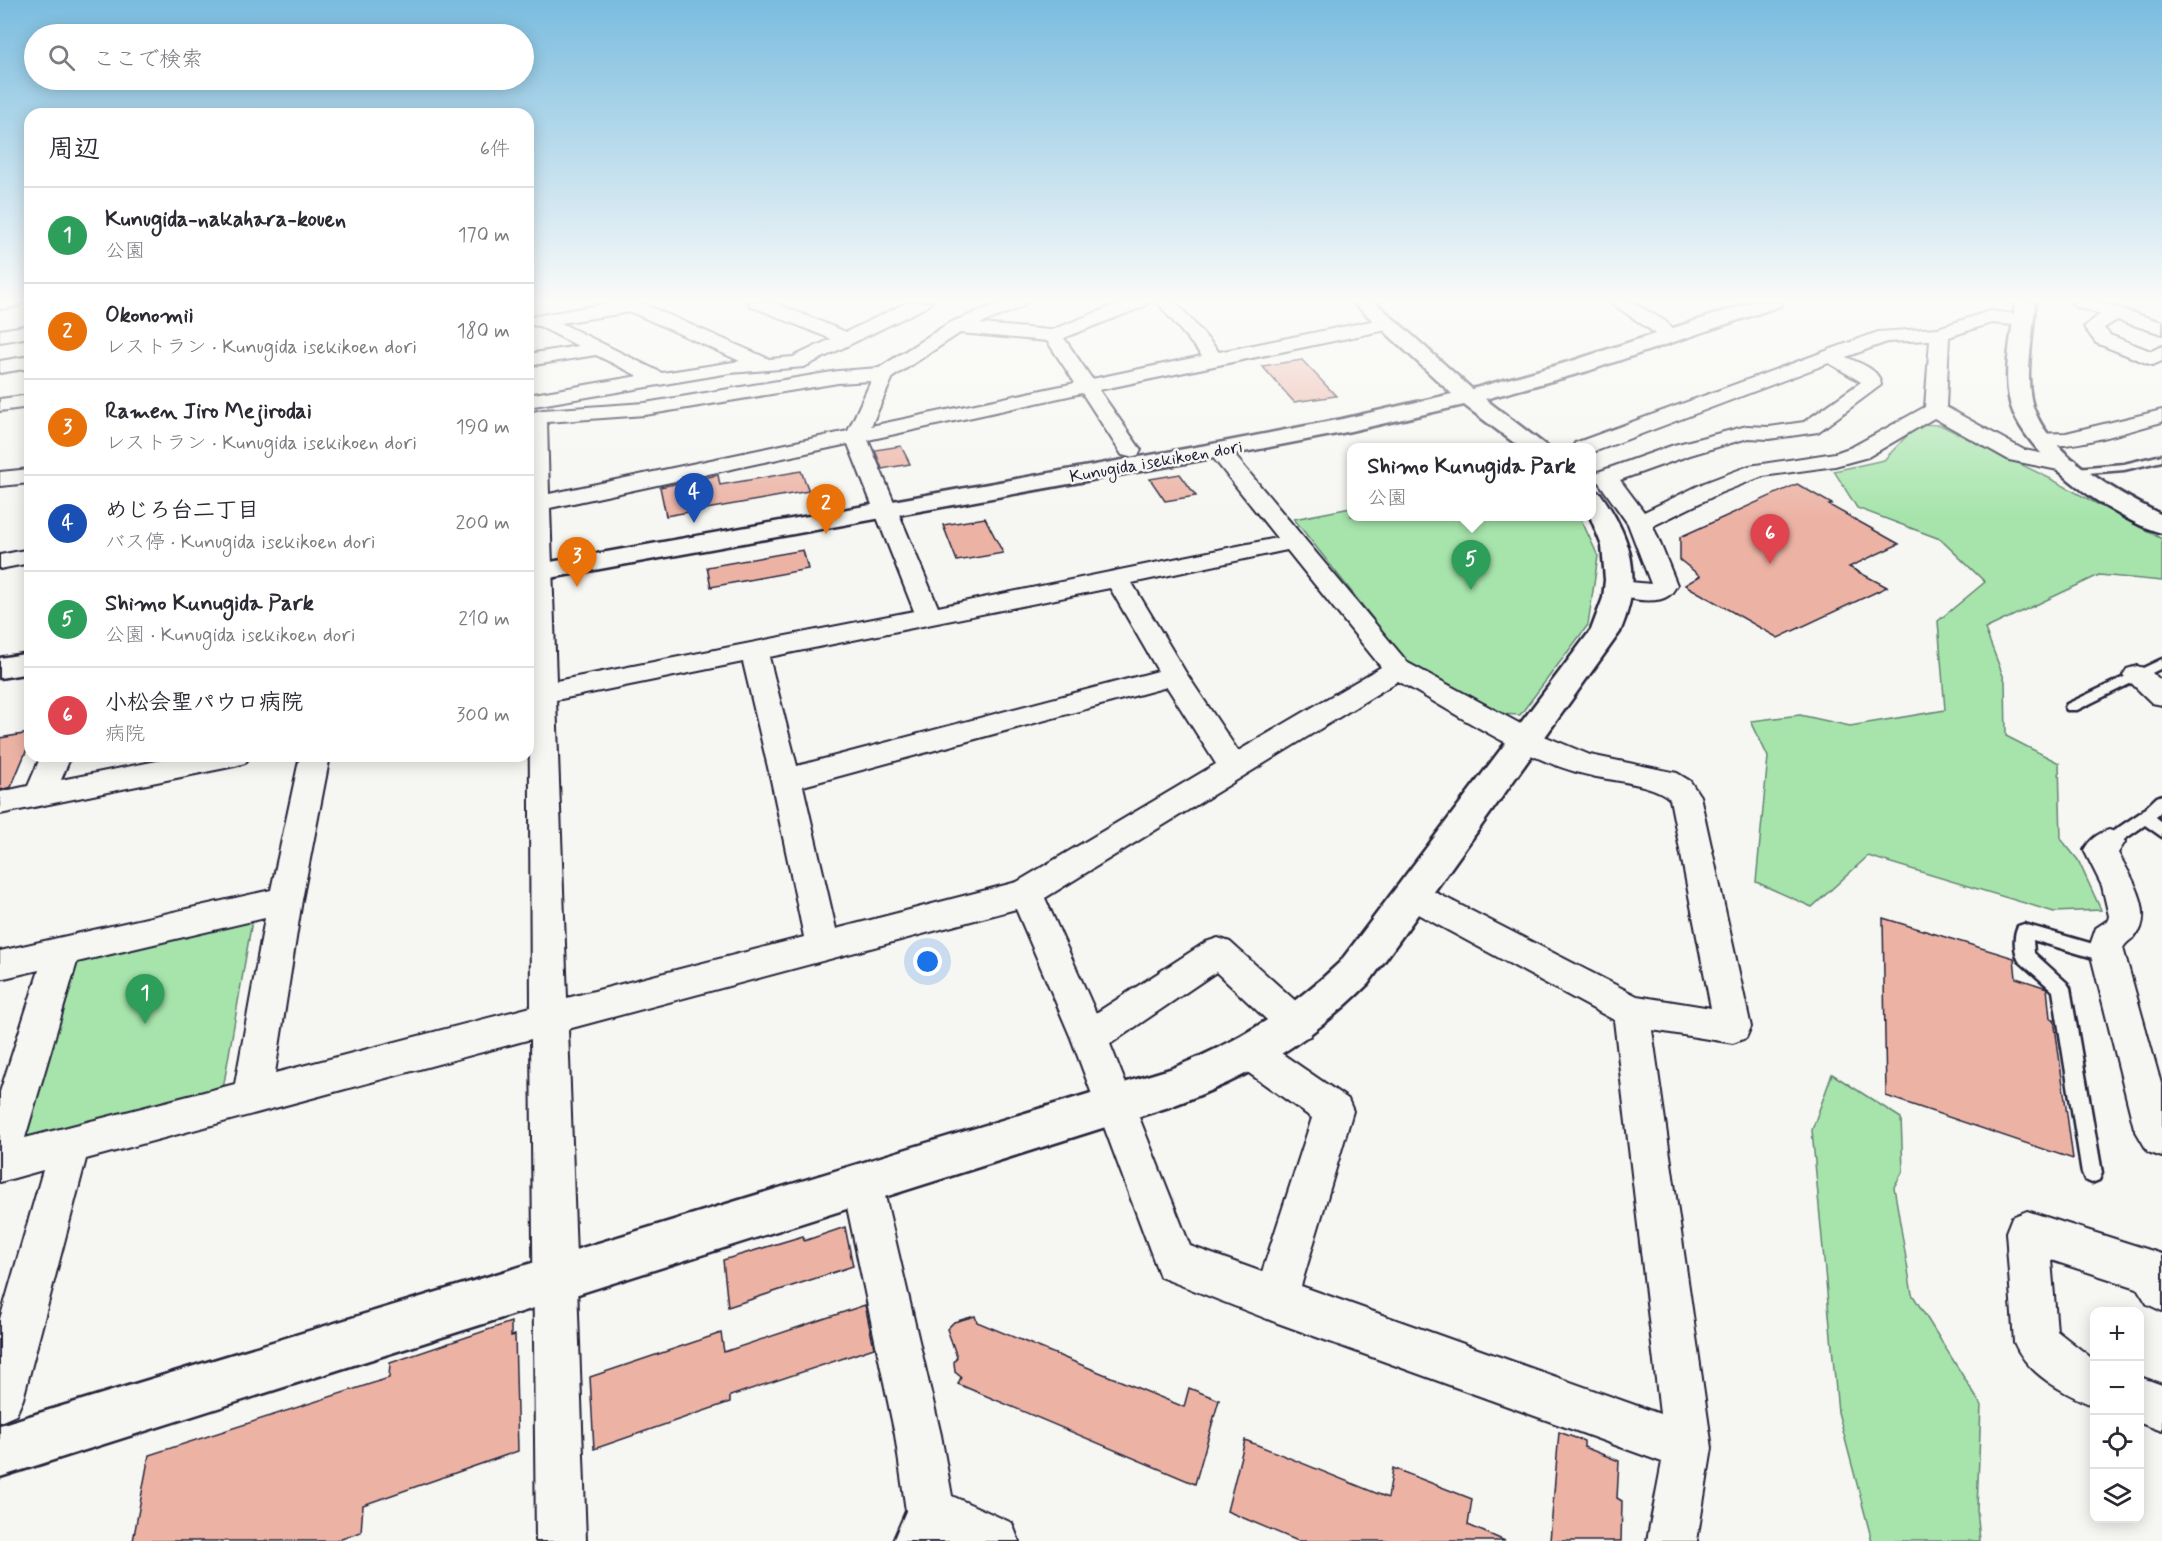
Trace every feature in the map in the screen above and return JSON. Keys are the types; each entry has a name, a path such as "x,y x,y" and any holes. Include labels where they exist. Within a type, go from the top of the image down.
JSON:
{"street":[{"path":"647,374 659,380"},
{"path":"534,411 659,380 699,374"},
{"path":"534,412 645,409 838,377 884,374 856,437 929,617"},
{"path":"1078,374 1130,450"},
{"path":"561,1541 549,1018 534,695 534,492 856,437 1144,374"},
{"path":"1442,374 1461,391 1532,443"},
{"name":"Kunugida isekikoen dori","path":"534,565 881,502 1130,450 1461,391 1542,374"},
{"path":"1594,443 1784,374"},
{"path":"1620,589 1657,592 1663,588 1640,523 1606,477 1682,450 1747,432 1769,433 1810,427 1871,385 1872,380 1864,374"},
{"path":"1935,410 1937,374"},
{"path":"2021,374 2020,401 2025,414 2041,439 2071,468 2124,505 2162,525"},
{"name":"Kunugida isekikoen dori","path":"881,502 1218,450 1342,426 1461,391"},
{"path":"0,405 24,401"},
{"path":"1640,523 1694,496 1757,471 1822,463 1860,453 1922,415 1935,410 2017,455 2071,468"},
{"path":"2041,439 2066,439 2162,416"},
{"path":"1218,450 1398,669 1527,740 1584,764 1666,781 1679,789 1685,796 1733,1027 1631,1011 1413,896"},
{"path":"0,479 24,477"},
{"path":"0,1451 1173,1087 1252,1054 1324,1003 1353,973 1413,896 1599,642 1615,611 1620,589 1620,568 1613,537 1596,507"},
{"path":"534,695 1292,542"},
{"path":"0,562 24,557"},
{"path":"1117,579 1174,676 1234,768"},
{"path":"0,651 24,647"},
{"path":"754,652 786,780 823,947"},
{"path":"0,668 24,664"},
{"path":"0,1163 1026,893 1398,669"},
{"path":"2137,675 2162,696"},
{"path":"786,780 1174,676"},
{"path":"40,795 54,762"},
{"path":"0,803 205,762"},
{"path":"252,1096 285,900 314,762"},
{"path":"2109,842 2100,850 2114,877 2127,916 2126,926 2108,938 2106,948 2154,1128 2162,1138"},
{"path":"1026,893 1089,1038 1175,1262 1688,1448"},
{"path":"0,965 285,900"},
{"path":"0,1154 63,950"},
{"path":"1089,1038 1218,952 1297,1024"},
{"path":"1631,1011 1688,1448 1672,1541"},
{"path":"1252,1054 1334,1111 1275,1300"},
{"path":"0,1399 70,1145"},
{"path":"862,1183 918,1435 924,1526 994,1541"},
{"path":"2090,1381 2079,1377 2036,1342 2027,1232 2151,1271 2162,1289"},
{"path":"2144,1402 2162,1408"}],"lane":[{"path":"2071,468 2124,467 2162,458"},
{"path":"2072,707 2162,663"},
{"path":"2109,842 2146,817 2162,801"},
{"path":"2146,817 2162,831"},
{"path":"2092,1173 2061,988 2025,956 2024,931 2108,955"}],"green space":[{"path":"1918,424 1940,425 2049,478 2162,539 2162,581 2099,575 1985,629 2005,681 2006,736 2059,763 2061,839 2078,860 2101,910 2054,912 1868,856 1812,907 1756,882 1768,757 1751,721 1800,715 1850,726 1945,710 1938,621 1985,582 1940,539 1857,508 1834,471 1884,460"},
{"path":"1347,509 1347,521 1582,521 1598,556 1588,625 1520,715 1499,714 1407,662 1294,519"},
{"path":"253,915 223,1089 20,1144 75,958"},
{"path":"1832,1074 1901,1118 1903,1171 1894,1187 1912,1294 1981,1405 1977,1509 1980,1541 1872,1541 1838,1412 1812,1130"}],"building":[{"path":"1269,374 1315,374 1336,396 1294,402"},
{"path":"901,446 910,464 882,469 875,450"},
{"path":"801,471 809,491 666,516 660,487 718,475 720,485"},
{"path":"1180,474 1196,496 1165,501 1150,479"},
{"path":"1797,484 1832,504 1829,505 1899,544 1849,567 1887,587 1778,638 1685,585 1700,576 1680,560 1680,537"},
{"path":"985,518 1003,553 957,561 943,525"},
{"path":"803,550 808,569 711,587 707,567"},
{"path":"24,734 24,756 11,787 0,790 0,738"},
{"path":"1883,918 2014,958 2016,978 2047,988 2050,1018 2054,1019 2073,1159 1886,1096"},
{"path":"845,1227 853,1266 728,1307 723,1260 803,1236 804,1241"},
{"path":"865,1305 874,1348 730,1396 730,1402 594,1449 590,1377 721,1333 724,1352"},
{"path":"975,1316 977,1322 1184,1407 1189,1388 1219,1400 1195,1484 958,1384 961,1377 955,1372 954,1362 957,1357 947,1329 954,1322"},
{"path":"511,1322 511,1336 515,1335 518,1451 363,1505 361,1532 336,1541 133,1541 149,1455 389,1378 390,1363"},
{"path":"1559,1432 1584,1441 1584,1447 1619,1461 1617,1498 1622,1501 1621,1541 1550,1541"},
{"path":"1245,1440 1388,1498 1393,1468 1472,1499 1468,1525 1505,1541 1298,1541 1227,1511"}],"place":[{"name":"めじろ台二丁目","path":"694,523"},
{"name":"Okonomii","path":"826,534"},
{"name":"小松会聖パウロ病院","path":"1770,564"},
{"name":"Ramen Jiro Mejirodai","path":"577,587"},
{"name":"Shimo Kunugida Park","path":"1471,590"},
{"name":"Kunugida-nakahara-kouen","path":"145,1024"}]}
